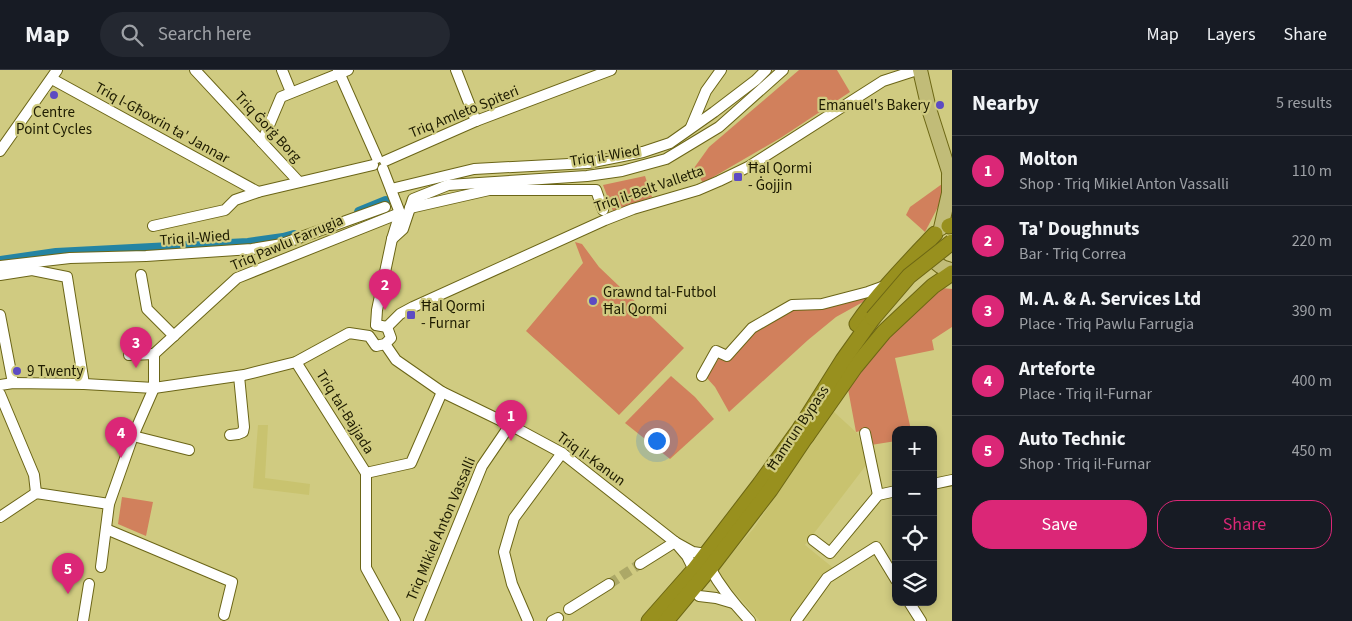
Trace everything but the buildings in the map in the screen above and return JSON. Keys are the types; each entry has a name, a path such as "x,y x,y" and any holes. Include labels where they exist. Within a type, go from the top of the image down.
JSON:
{"highway":[{"path":"802,434 836,355 865,312 885,289 946,228"},
{"name":"Ħamrun Bypass","path":"668,620 760,484 802,434 876,321 909,276 952,242"},
{"name":"Ħamrun Bypass","path":"876,321 914,282 952,251"},
{"path":"802,434 884,332 933,286 951,276"},
{"name":"Ħamrun Bypass","path":"649,621 694,570 708,561"},
{"path":"640,621 678,589"}],"main road":[{"path":"918,70 951,178 946,228 931,241 930,249 936,264 951,276"}],"street":[{"name":"Triq Ġorġ Borg","path":"196,70 299,182"},
{"path":"282,70 291,92"},
{"path":"456,70 476,121"},
{"name":"Triq Amleto Spiteri","path":"153,226 225,210 235,200 258,192 379,163 476,121 611,70"},
{"path":"691,128 706,91 721,70"},
{"path":"391,189 474,168 588,163 643,152 670,143 756,80 766,70"},
{"name":"Triq il-Wied","path":"392,239 403,229 413,199 448,185 587,176 666,159 720,127 783,70"},
{"name":"Triq il-Belt Valletta","path":"387,327 400,314 413,307 605,220 633,209 698,190 748,167 882,81 918,70"},
{"path":"262,142 281,98 342,71 400,213 392,239 377,310 376,326"},
{"path":"2,147 53,73"},
{"name":"Triq l-Għoxrin ta' Jannar","path":"53,73 258,192"},
{"path":"704,96 716,110 720,127"},
{"name":"Triq il-Wied","path":"410,208 489,190 596,190 604,210"},
{"name":"Triq il-Wied","path":"0,266 70,258 146,256 252,249 282,244 385,207"},
{"name":"Triq Pawlu Farrugia","path":"154,354 237,278 400,213"},
{"path":"0,275 32,270 67,277 84,384"},
{"path":"141,275 147,309 174,336"},
{"path":"702,376 716,351 727,356 752,328 792,305 822,304 868,292 882,286 885,289"},
{"path":"0,315 13,384"},
{"path":"0,385 84,384 154,388 239,376 296,362 349,333 368,336 376,346 385,344 391,338 387,327 376,326 368,336"},
{"name":"Triq il-Kanun","path":"385,344 396,360 442,392 510,425 562,454 675,542 708,561"},
{"path":"101,567 109,504 133,436 154,388 154,354 129,355"},
{"name":"Triq tal-Bajjada","path":"296,362 366,473 366,568 395,621"},
{"path":"230,435 243,432 244,427 239,376"},
{"path":"366,473 411,463 442,392"},
{"path":"0,394 34,474 36,493"},
{"name":"Triq Mikiel Anton Vassalli","path":"419,621 482,466 510,425"},
{"path":"864,433 878,495"},
{"path":"133,436 189,450"},
{"path":"528,621 512,584 504,552 514,518 562,454"},
{"path":"937,483 952,480"},
{"path":"813,540 830,553 878,495 892,492"},
{"path":"0,517 36,493 109,504"},
{"path":"106,529 232,582 224,615"},
{"path":"640,564 675,542"},
{"name":"Triq il-Kanun","path":"675,542 688,556 694,570"},
{"path":"796,621 826,578 876,547 892,573"},
{"path":"708,561 719,584 750,621"},
{"path":"83,621 89,584"},
{"path":"569,609 609,584"},
{"path":"699,596 734,603"},
{"path":"912,606 921,621"}],"shaded area":[{"path":"799,70 837,70 850,92 782,137 703,183 694,168 709,147"},
{"path":"645,176 652,197 613,211 603,185"},
{"path":"942,184 943,193 940,203 925,232 906,215 910,207"},
{"name":"Grawnd tal-Futbol Ħal Qormi","path":"575,242 582,244 599,267 684,348 619,415 526,331 583,263"},
{"path":"942,288 952,289 952,327 932,340 934,350 895,358 910,426 892,426 892,442 871,445 869,429 856,432 848,389 865,358"},
{"path":"867,297 863,302 836,317 808,340 729,412 715,387 706,377 720,357 749,334 788,310"},
{"path":"671,376 695,397 714,419 670,459 625,423"},
{"path":"833,411 858,434 867,464 805,545 837,571 823,578 791,621 760,621 718,574 720,567 754,528"},
{"path":"258,425 268,425 265,478 310,484 309,495 253,488"},
{"path":"122,497 153,502 146,536 118,524"}],"waterway":[{"path":"359,212 386,201"},
{"path":"0,261 56,253 248,243 294,235"}],"tunnel":[{"path":"609,584 640,564"}],"place":[{"name":"Centre Point Cycles","path":"54,95"},
{"name":"Emanuel's Bakery","path":"940,105"},
{"name":"Ħal Qormi - Ġojjin","path":"738,177"},
{"name":"Grawnd tal-Futbol Ħal Qormi","path":"593,301"},
{"name":"Ta' Doughnuts","path":"385,310"},
{"name":"Ħal Qormi - Furnar","path":"411,315"},
{"name":"M. A. & A. Services Ltd","path":"136,368"},
{"name":"9 Twenty","path":"17,371"},
{"name":"Molton","path":"511,441"},
{"name":"Arteforte","path":"121,458"},
{"name":"Auto Technic","path":"68,594"}]}
